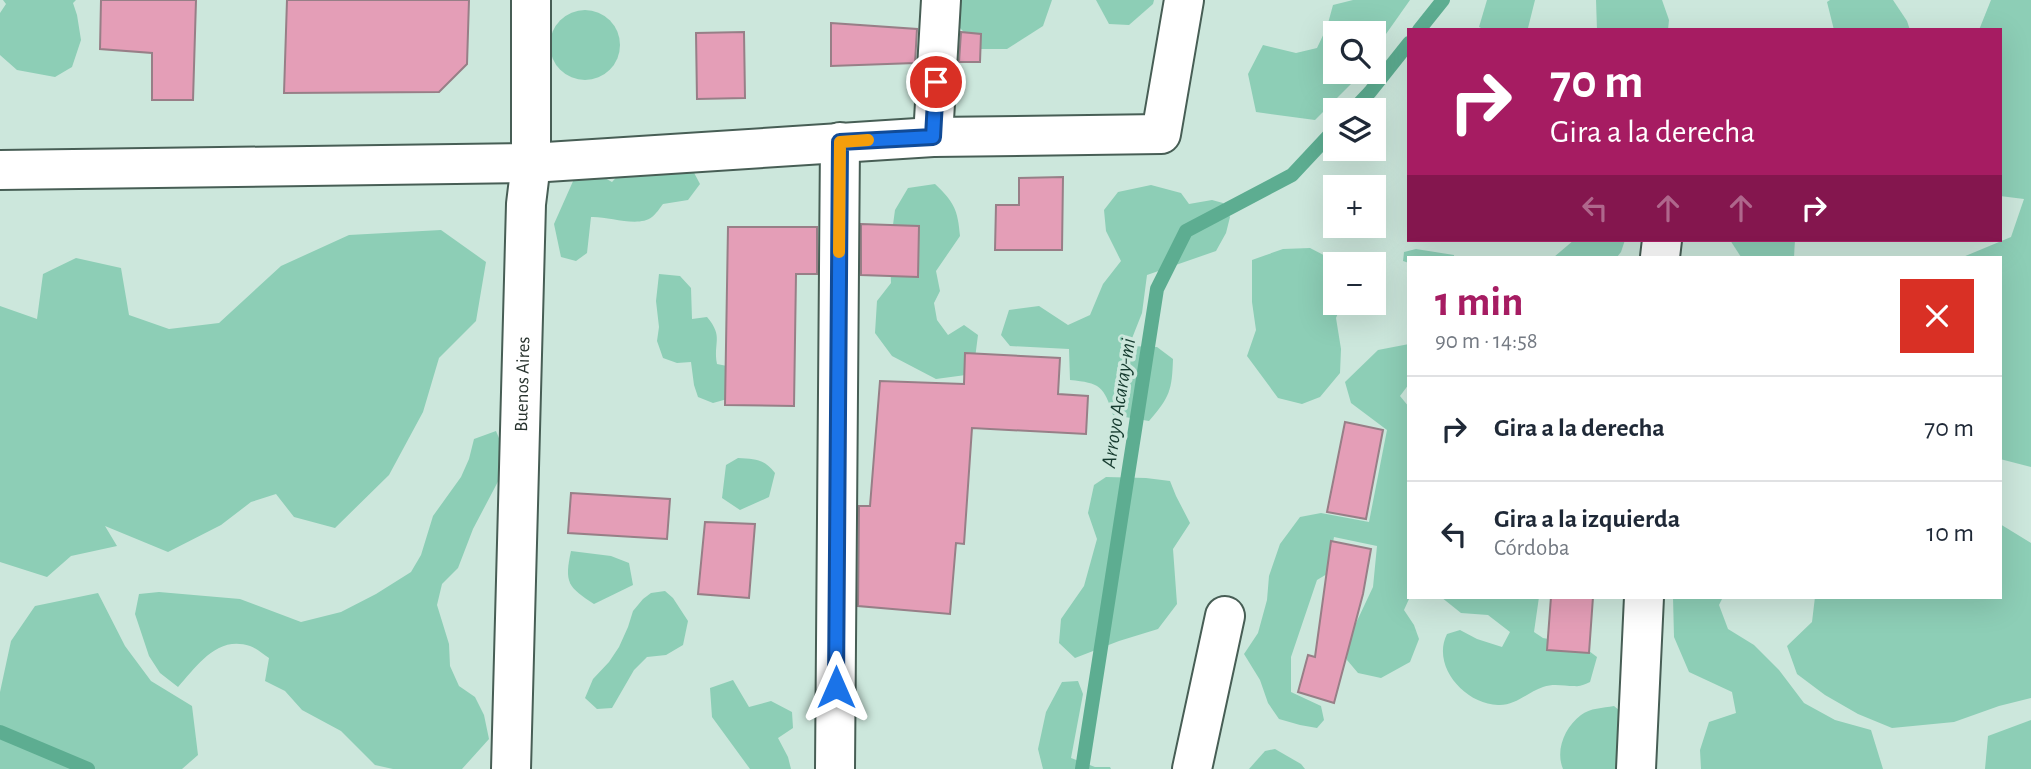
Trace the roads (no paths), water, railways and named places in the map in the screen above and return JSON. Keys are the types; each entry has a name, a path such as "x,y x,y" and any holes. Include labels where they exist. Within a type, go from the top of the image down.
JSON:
{"street":[{"name":"Buenos Aires","path":"511,769 526,218 531,163 531,0"},
{"path":"933,137 941,0"},
{"path":"0,170 531,163 933,137 1161,134 1184,0"},
{"path":"835,769 840,142"},
{"path":"1636,769 1644,599"},
{"path":"1192,769 1225,616"}],"waterway":[{"name":"Arroyo Acaray-mi","path":"1421,28 1443,0"},
{"name":"Arroyo Acaray-mi","path":"1364,98 1407,46"},
{"name":"Arroyo Acaray-mi","path":"1082,769 1157,289 1186,231 1292,175 1323,142"},
{"name":"Arroyo Acaray-mi","path":"0,732 88,769"}]}
